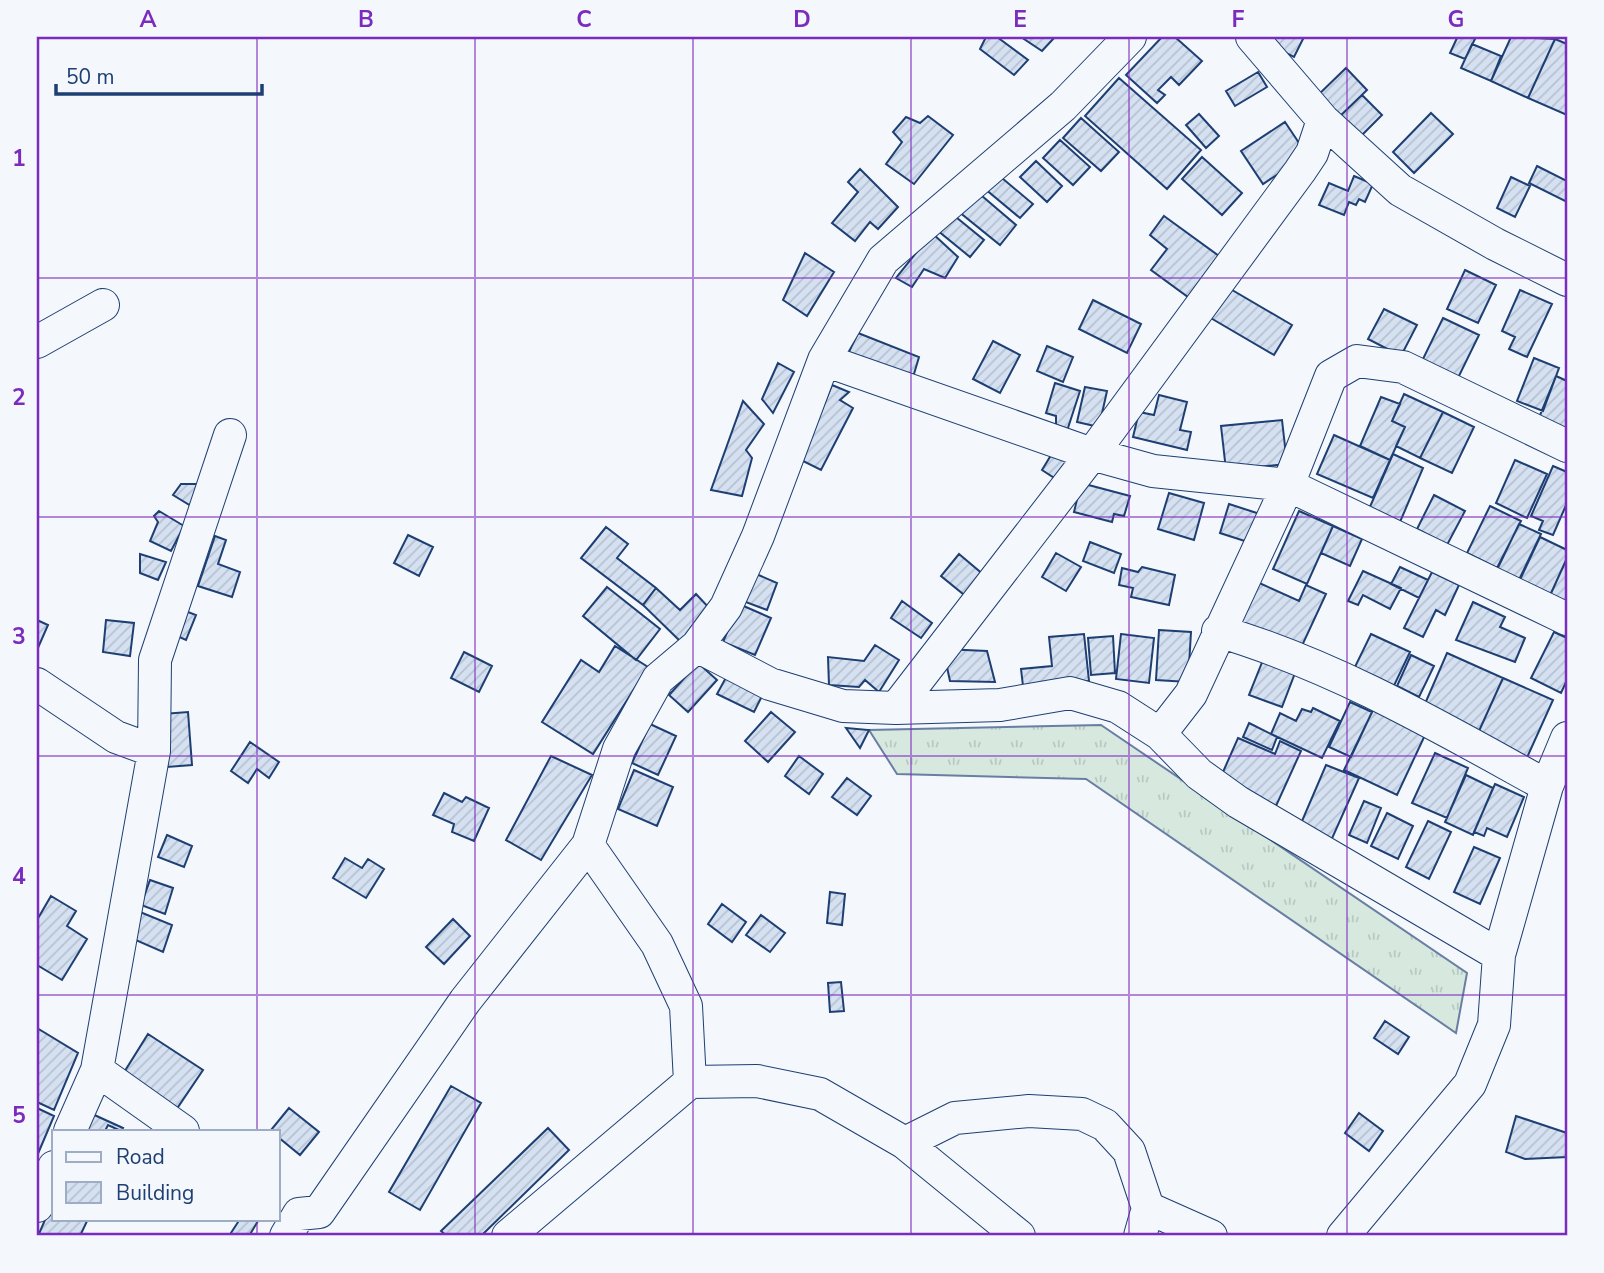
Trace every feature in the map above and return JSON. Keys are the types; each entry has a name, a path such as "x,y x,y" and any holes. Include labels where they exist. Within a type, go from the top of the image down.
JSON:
{"street":[{"path":"288,1216 319,1212 466,1001 588,845 619,749 658,679 697,646 726,607 758,536 824,360 883,260 1063,106 1130,37"},
{"path":"1252,37 1323,120 1400,190 1495,244 1567,280"},
{"path":"896,708 1092,453 1312,153 1323,120"},
{"path":"37,342 103,305"},
{"path":"824,360 1092,453 1153,471 1288,485 1567,619"},
{"path":"1160,734 1191,694 1288,485 1331,376 1357,361 1403,367 1567,446"},
{"path":"70,1130 97,1070 154,751 155,660 230,435"},
{"path":"1218,631 1279,649 1379,694 1547,786"},
{"path":"697,646 770,684 843,706 896,708 1000,705 1070,694 1118,707 1160,734 1199,774 1238,802 1499,955"},
{"path":"37,684 116,737 154,751"},
{"path":"1343,1236 1470,1084 1494,1025 1499,955 1547,786 1567,738"},
{"path":"588,845 657,944 686,1006 690,1082"},
{"path":"97,1070 182,1130"},
{"path":"508,1236 690,1082 757,1081 820,1094 905,1143 1019,1236"},
{"path":"905,1143 955,1118 1029,1111 1082,1114 1105,1125 1129,1151 1144,1222 1211,1236"},
{"path":"37,1206 52,1172"}],"green space":[{"path":"1101,725 1467,973 1456,1033 1086,779 897,774 869,730"}],"building":[{"path":"986,37 997,37 1028,60 1014,75 980,49"},
{"path":"1021,37 1055,37 1042,51"},
{"path":"1162,37 1175,37 1202,61 1179,85 1171,77 1158,90 1165,95 1157,103 1126,75"},
{"path":"1271,37 1304,37 1294,57 1268,44"},
{"path":"1454,37 1476,37 1465,59 1450,53 1457,38"},
{"path":"1511,37 1555,39 1528,98 1491,81"},
{"path":"1555,39 1567,44 1567,115 1528,98"},
{"path":"1472,44 1501,56 1491,81 1461,68"},
{"path":"1346,68 1367,90 1336,120 1315,98"},
{"path":"1258,72 1267,87 1235,106 1226,91"},
{"path":"1119,78 1201,150 1167,189 1085,116"},
{"path":"1362,95 1382,115 1357,140 1336,120"},
{"path":"1431,113 1453,134 1414,173 1393,152"},
{"path":"1199,114 1219,136 1206,148 1186,125"},
{"path":"928,116 953,135 914,184 886,164 902,142 893,132 906,117 920,123"},
{"path":"1081,118 1119,152 1101,171 1063,138"},
{"path":"1285,122 1307,155 1263,184 1241,151"},
{"path":"1060,140 1090,167 1073,185 1043,158"},
{"path":"1202,157 1242,193 1222,215 1182,179"},
{"path":"1036,161 1062,186 1047,202 1020,177"},
{"path":"1537,166 1567,181 1567,202 1529,183"},
{"path":"860,169 898,207 878,229 870,222 855,241 832,223 858,192 848,182"},
{"path":"996,173 1033,204 1020,218 984,188"},
{"path":"1354,176 1373,184 1365,202 1359,199 1356,205 1349,202 1344,215 1319,205 1329,183 1348,191"},
{"path":"1511,177 1530,186 1515,217 1497,208"},
{"path":"975,190 1016,225 1000,245 958,211"},
{"path":"951,213 984,240 970,257 937,230"},
{"path":"1164,216 1219,256 1188,297 1151,270 1167,249 1150,235"},
{"path":"932,233 958,257 945,278 924,269 912,287 896,278"},
{"path":"805,253 834,272 807,316 783,300"},
{"path":"1465,270 1496,285 1478,323 1447,309"},
{"path":"1227,287 1292,325 1274,355 1209,317"},
{"path":"1520,290 1552,304 1527,357 1509,349 1515,337 1502,331"},
{"path":"1093,300 1141,324 1127,353 1079,329"},
{"path":"1384,309 1417,325 1401,356 1368,339"},
{"path":"1443,318 1479,335 1457,380 1421,363"},
{"path":"858,333 919,357 911,384 846,358"},
{"path":"993,341 1020,355 1000,393 973,379"},
{"path":"1047,346 1073,357 1063,382 1037,371"},
{"path":"1534,358 1559,368 1543,411 1517,401"},
{"path":"778,363 794,372 773,413 762,399"},
{"path":"1556,376 1567,381 1567,429 1536,425"},
{"path":"1055,383 1080,391 1067,431 1056,427 1056,416 1046,413"},
{"path":"832,385 849,392 840,400 853,408 821,470 801,460"},
{"path":"1085,387 1107,391 1099,427 1077,422"},
{"path":"1404,394 1443,412 1420,458 1396,446 1405,427 1392,421"},
{"path":"1159,395 1187,402 1180,430 1191,432 1187,450 1133,437 1139,412 1154,415"},
{"path":"1381,397 1400,404 1392,421 1405,427 1390,460 1360,446"},
{"path":"743,401 764,424 746,450 752,458 742,496 711,490"},
{"path":"1443,412 1474,427 1452,473 1420,458"},
{"path":"1282,420 1287,464 1226,470 1221,426"},
{"path":"1334,435 1390,460 1373,498 1317,474"},
{"path":"1053,452 1067,461 1056,479 1042,470"},
{"path":"1393,454 1423,468 1400,522 1369,509"},
{"path":"1515,460 1547,474 1527,518 1496,503"},
{"path":"1553,466 1567,472 1567,503 1553,535 1539,530 1543,521 1531,516"},
{"path":"1081,483 1130,496 1124,516 1114,514 1112,522 1074,512"},
{"path":"181,484 201,484 196,509 173,495"},
{"path":"1169,493 1204,503 1194,540 1158,529"},
{"path":"1434,495 1465,511 1447,545 1417,529"},
{"path":"1229,504 1263,515 1254,544 1220,533"},
{"path":"1490,506 1521,521 1497,568 1467,553"},
{"path":"159,511 184,526 171,551 150,541 158,522 154,516"},
{"path":"1299,511 1333,526 1307,584 1273,569"},
{"path":"1519,524 1541,534 1516,586 1494,576"},
{"path":"1333,526 1362,539 1350,566 1321,553"},
{"path":"606,527 628,544 617,558 656,588 643,605 581,558"},
{"path":"408,535 433,547 419,576 394,563"},
{"path":"215,536 226,540 218,564 240,572 232,597 198,586"},
{"path":"1540,537 1567,550 1567,558 1548,600 1517,586"},
{"path":"1090,542 1121,554 1114,573 1083,561"},
{"path":"1056,553 1081,567 1066,591 1042,577"},
{"path":"140,554 166,562 158,580 140,573"},
{"path":"959,554 985,576 968,598 941,576"},
{"path":"1567,558 1567,609 1548,600"},
{"path":"1142,567 1175,575 1169,605 1131,597 1133,588 1119,585 1122,568 1138,572"},
{"path":"1400,567 1428,580 1419,598 1391,584"},
{"path":"1363,571 1401,588 1390,609 1363,595 1358,605 1348,601"},
{"path":"1432,572 1459,585 1445,615 1436,610 1423,637 1404,628"},
{"path":"754,573 777,583 767,610 743,601"},
{"path":"1255,581 1299,601 1306,585 1326,594 1300,650 1237,621"},
{"path":"607,587 660,629 636,660 583,616"},
{"path":"656,588 680,610 696,594 712,611 681,642 643,605"},
{"path":"902,601 932,623 921,638 891,618"},
{"path":"1473,602 1505,617 1500,627 1525,638 1515,662 1456,640"},
{"path":"739,604 771,618 755,655 723,642"},
{"path":"180,609 196,615 186,640 170,633"},
{"path":"37,620 48,625 37,650"},
{"path":"106,620 134,623 130,656 103,652"},
{"path":"1159,630 1191,632 1188,682 1156,680"},
{"path":"1554,632 1567,638 1567,680 1561,693 1531,678"},
{"path":"1084,634 1089,681 1023,686 1021,669 1052,666 1049,637"},
{"path":"1121,634 1154,638 1149,683 1116,679"},
{"path":"1371,634 1410,652 1391,692 1352,673"},
{"path":"1113,636 1115,673 1091,675 1088,638"},
{"path":"875,645 899,660 879,692 865,680 859,687 829,685 828,657 864,661"},
{"path":"615,646 648,667 593,754 542,722 581,660 599,672"},
{"path":"943,649 987,651 995,682 950,681"},
{"path":"464,652 492,666 479,692 451,678"},
{"path":"1447,653 1503,678 1479,731 1424,706"},
{"path":"1411,655 1434,666 1419,697 1397,686"},
{"path":"1263,660 1295,673 1282,707 1249,695"},
{"path":"698,663 717,680 688,712 669,695"},
{"path":"729,672 765,690 754,712 717,694"},
{"path":"1503,678 1553,700 1525,762 1479,731"},
{"path":"1350,702 1372,712 1351,757 1329,747"},
{"path":"1313,708 1340,721 1322,758 1271,734 1280,713 1296,721 1302,709 1311,712"},
{"path":"1374,708 1426,733 1397,795 1344,770"},
{"path":"188,712 192,765 167,767 163,714"},
{"path":"771,712 795,732 768,762 745,741"},
{"path":"1249,723 1277,737 1272,750 1243,737"},
{"path":"650,724 676,736 658,775 632,763"},
{"path":"846,728 869,730 860,748"},
{"path":"1238,738 1275,754 1280,741 1301,751 1276,806 1219,781"},
{"path":"250,742 279,762 269,778 257,769 248,783 231,771"},
{"path":"1435,753 1468,768 1447,818 1412,803"},
{"path":"551,756 592,775 541,860 506,840"},
{"path":"799,756 823,774 809,794 785,776"},
{"path":"1326,765 1359,778 1330,843 1299,828"},
{"path":"634,770 673,787 657,826 618,809"},
{"path":"1466,775 1493,788 1473,835 1445,822"},
{"path":"847,778 871,796 857,815 832,797"},
{"path":"1495,784 1524,797 1507,837 1487,828 1484,836 1474,832"},
{"path":"444,793 462,802 466,797 489,808 474,841 452,832 454,824 433,815"},
{"path":"1364,801 1381,808 1367,843 1349,835"},
{"path":"1387,813 1413,826 1398,859 1371,846"},
{"path":"1428,821 1451,832 1429,879 1406,867"},
{"path":"167,835 192,846 184,867 158,857"},
{"path":"1474,847 1500,858 1480,904 1454,892"},
{"path":"345,858 362,868 368,859 384,869 366,898 333,878"},
{"path":"150,880 173,888 165,914 141,905"},
{"path":"830,892 845,894 842,925 827,923"},
{"path":"51,896 76,911 67,926 87,939 62,980 37,965 37,920"},
{"path":"722,904 746,922 732,942 708,924"},
{"path":"140,912 172,925 163,952 131,938"},
{"path":"761,915 785,933 770,952 746,935"},
{"path":"453,919 470,936 444,964 426,947"},
{"path":"841,982 844,1011 830,1012 828,983"},
{"path":"1385,1021 1409,1037 1398,1054 1374,1038"},
{"path":"37,1028 78,1053 54,1110 37,1102"},
{"path":"148,1034 203,1070 176,1110 123,1074"},
{"path":"451,1086 481,1103 420,1210 389,1192"},
{"path":"37,1108 54,1116 37,1156"},
{"path":"289,1108 319,1132 300,1155 280,1139 280,1130 271,1130"},
{"path":"90,1113 123,1128 119,1130 108,1125 106,1130 82,1130"},
{"path":"1359,1113 1383,1131 1369,1151 1345,1133"},
{"path":"1516,1116 1567,1133 1567,1157 1525,1159 1506,1152"},
{"path":"548,1128 569,1150 481,1236 447,1236 441,1231"},
{"path":"52,1204 52,1220 88,1220 80,1236 38,1236"},
{"path":"239,1220 258,1221 249,1236 229,1236"}]}
